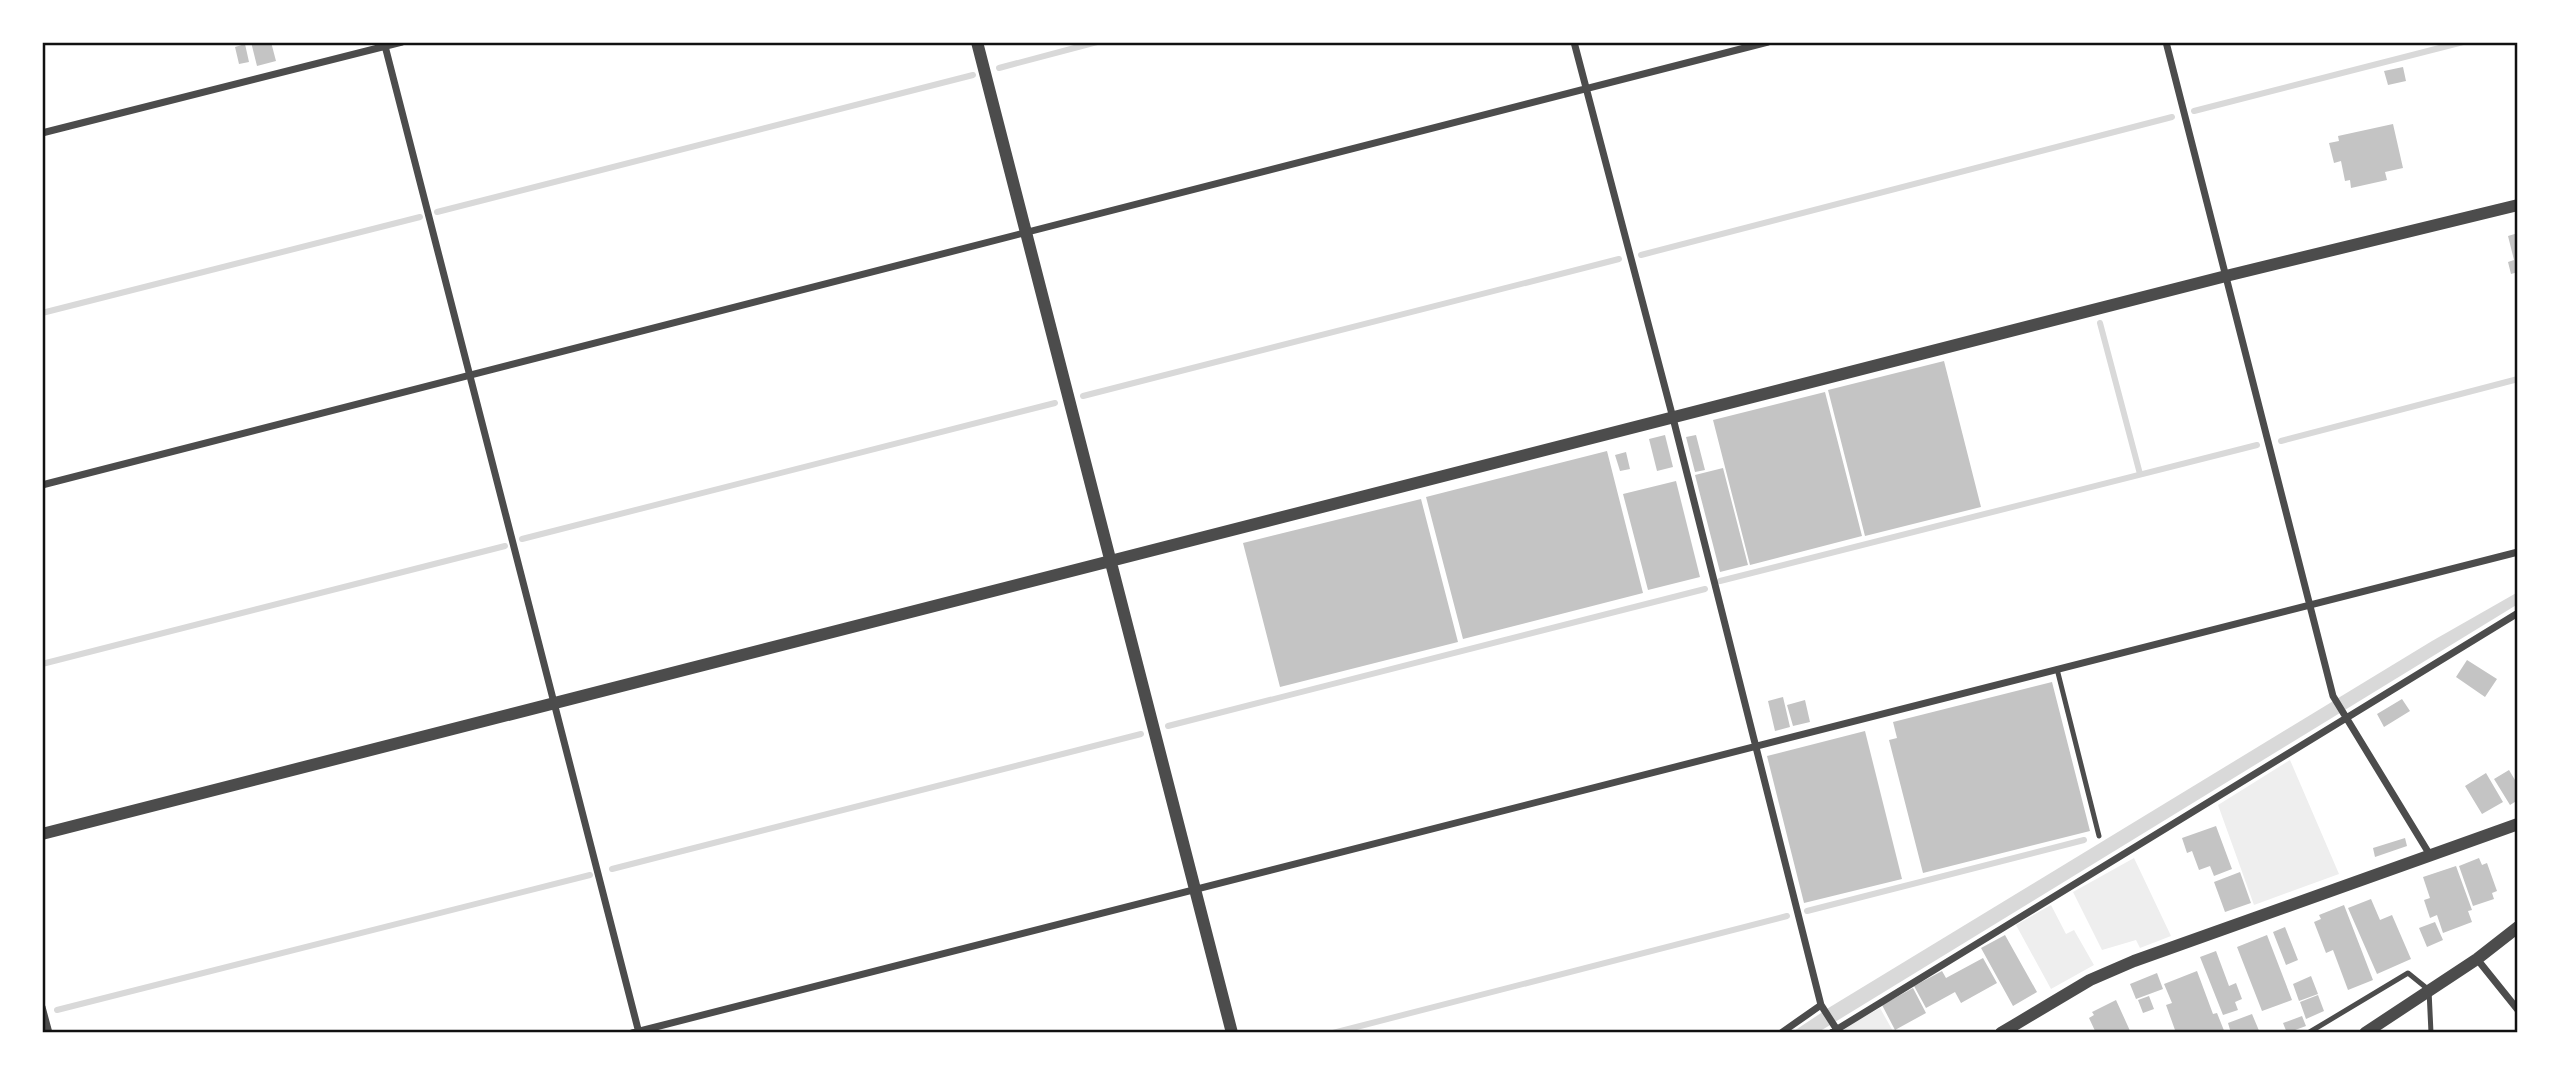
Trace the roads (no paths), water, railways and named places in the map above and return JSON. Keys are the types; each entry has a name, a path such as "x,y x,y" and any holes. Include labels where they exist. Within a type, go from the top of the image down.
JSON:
{"street":[{"path":"42,133 385,44 402,42"},
{"path":"977,42 1232,1033"},
{"path":"1574,42 1821,1005 1835,1030 2345,716 2518,613"},
{"path":"42,485 1768,42"},
{"path":"2166,42 2333,696 2430,855"},
{"path":"385,44 472,376 637,1032 2518,552"},
{"path":"42,835 2225,276 2518,205"},
{"path":"2001,1033 2090,980 2134,961 2518,824"},
{"path":"2365,1033 2477,959 2518,927"},
{"path":"2477,959 2518,1010"},
{"path":"1781,1033 1821,1005"},
{"path":"42,1007 49,1033"}],"lane":[{"path":"2057,669 2099,836"},
{"path":"2308,1033 2408,973 2429,990 2431,1033"}],"waterway":[{"path":"999,68 1097,42"},
{"path":"2194,111 2463,42"},
{"path":"437,212 973,75"},
{"path":"1641,255 2172,117"},
{"path":"42,313 420,217"},
{"path":"1083,396 1619,259"},
{"path":"2100,323 2140,474"},
{"path":"2281,441 2518,379"},
{"path":"522,539 1055,403"},
{"path":"1720,581 2257,445"},
{"path":"42,664 505,546"},
{"path":"1168,726 1705,589"},
{"path":"612,869 1141,734"},
{"path":"1807,911 2084,840"},
{"path":"57,1010 590,875"},
{"path":"1333,1033 1787,916"}]}
